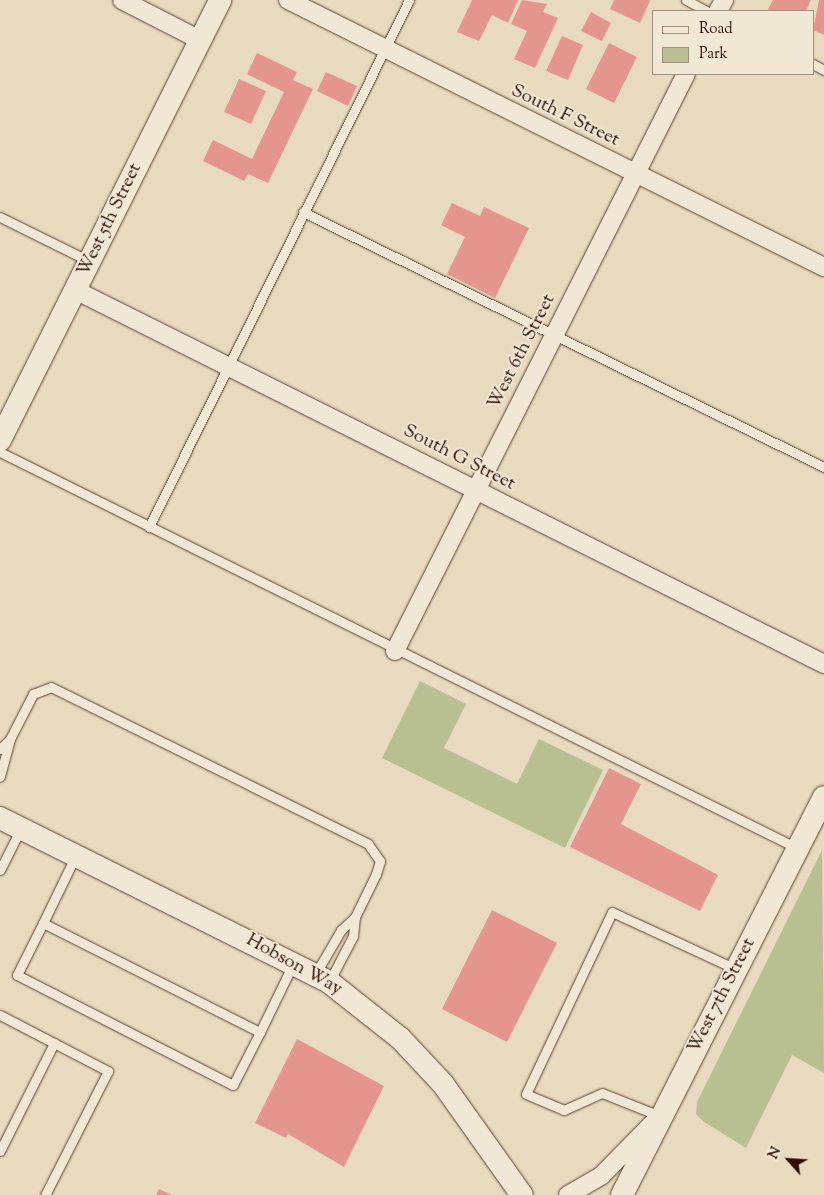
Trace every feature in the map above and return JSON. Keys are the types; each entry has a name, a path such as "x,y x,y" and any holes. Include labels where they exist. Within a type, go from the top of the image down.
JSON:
{"street":[{"path":"122,0 200,40"},
{"name":"West 5th Street","path":"3,427 90,262 220,0"},
{"name":"South F Street","path":"288,0 384,50 824,267"},
{"name":"West 6th Street","path":"395,651 474,490 556,334 685,75"},
{"name":"South G Street","path":"75,290 824,664"},
{"name":"West 7th Street","path":"622,1195 660,1116 824,797"},
{"name":"Hobson Way","path":"0,818 323,978 400,1038 443,1084 522,1195"},
{"path":"568,1195 602,1175 660,1116"}],"lane":[{"path":"149,527 227,365 409,0"},
{"path":"686,0 705,10"},
{"path":"303,212 556,334 824,467"},
{"path":"0,217 90,262"},
{"path":"0,452 395,651 798,848"},
{"path":"0,777 10,739 33,694 51,687 368,844 380,861 355,916 323,978"},
{"path":"0,749 10,739"},
{"path":"0,870 22,828"},
{"path":"76,854 17,975 233,1085 294,962"},
{"path":"660,1116 602,1092 564,1110 526,1094 612,912 736,969"},
{"path":"323,978 353,936 355,916"},
{"path":"42,923 260,1032"},
{"path":"0,1015 108,1071 45,1195"},
{"path":"0,1151 54,1043"}],"green space":[{"path":"420,681 466,704 444,748 517,784 539,739 603,770 565,848 382,758"},
{"path":"822,850 824,1073 792,1055 746,1148 704,1122 696,1114 697,1102"}],"building":[{"path":"472,0 518,0 508,23 492,15 479,41 457,32"},
{"path":"522,0 547,4 543,12 558,18 535,68 514,59 527,31 511,24"},
{"path":"614,0 650,1 640,23 610,9"},
{"path":"773,0 811,0 806,10 768,10"},
{"path":"819,0 824,0 824,35 814,30"},
{"path":"591,12 611,23 602,41 581,31"},
{"path":"562,36 583,45 568,80 546,71"},
{"path":"609,43 637,57 614,103 586,89"},
{"path":"257,53 297,72 293,80 313,89 268,183 248,174 244,181 203,161 213,140 252,159 284,92 247,74"},
{"path":"326,72 357,86 348,106 317,91"},
{"path":"239,79 266,91 251,124 224,112"},
{"path":"452,203 480,216 484,207 529,228 495,298 447,274 465,237 441,225"},
{"path":"609,768 641,784 621,824 718,875 700,911 570,847"},
{"path":"492,910 557,943 507,1042 442,1009"},
{"path":"297,1039 384,1086 344,1167 288,1134 286,1138 255,1123"},
{"path":"159,1189 172,1195 156,1195"}]}
